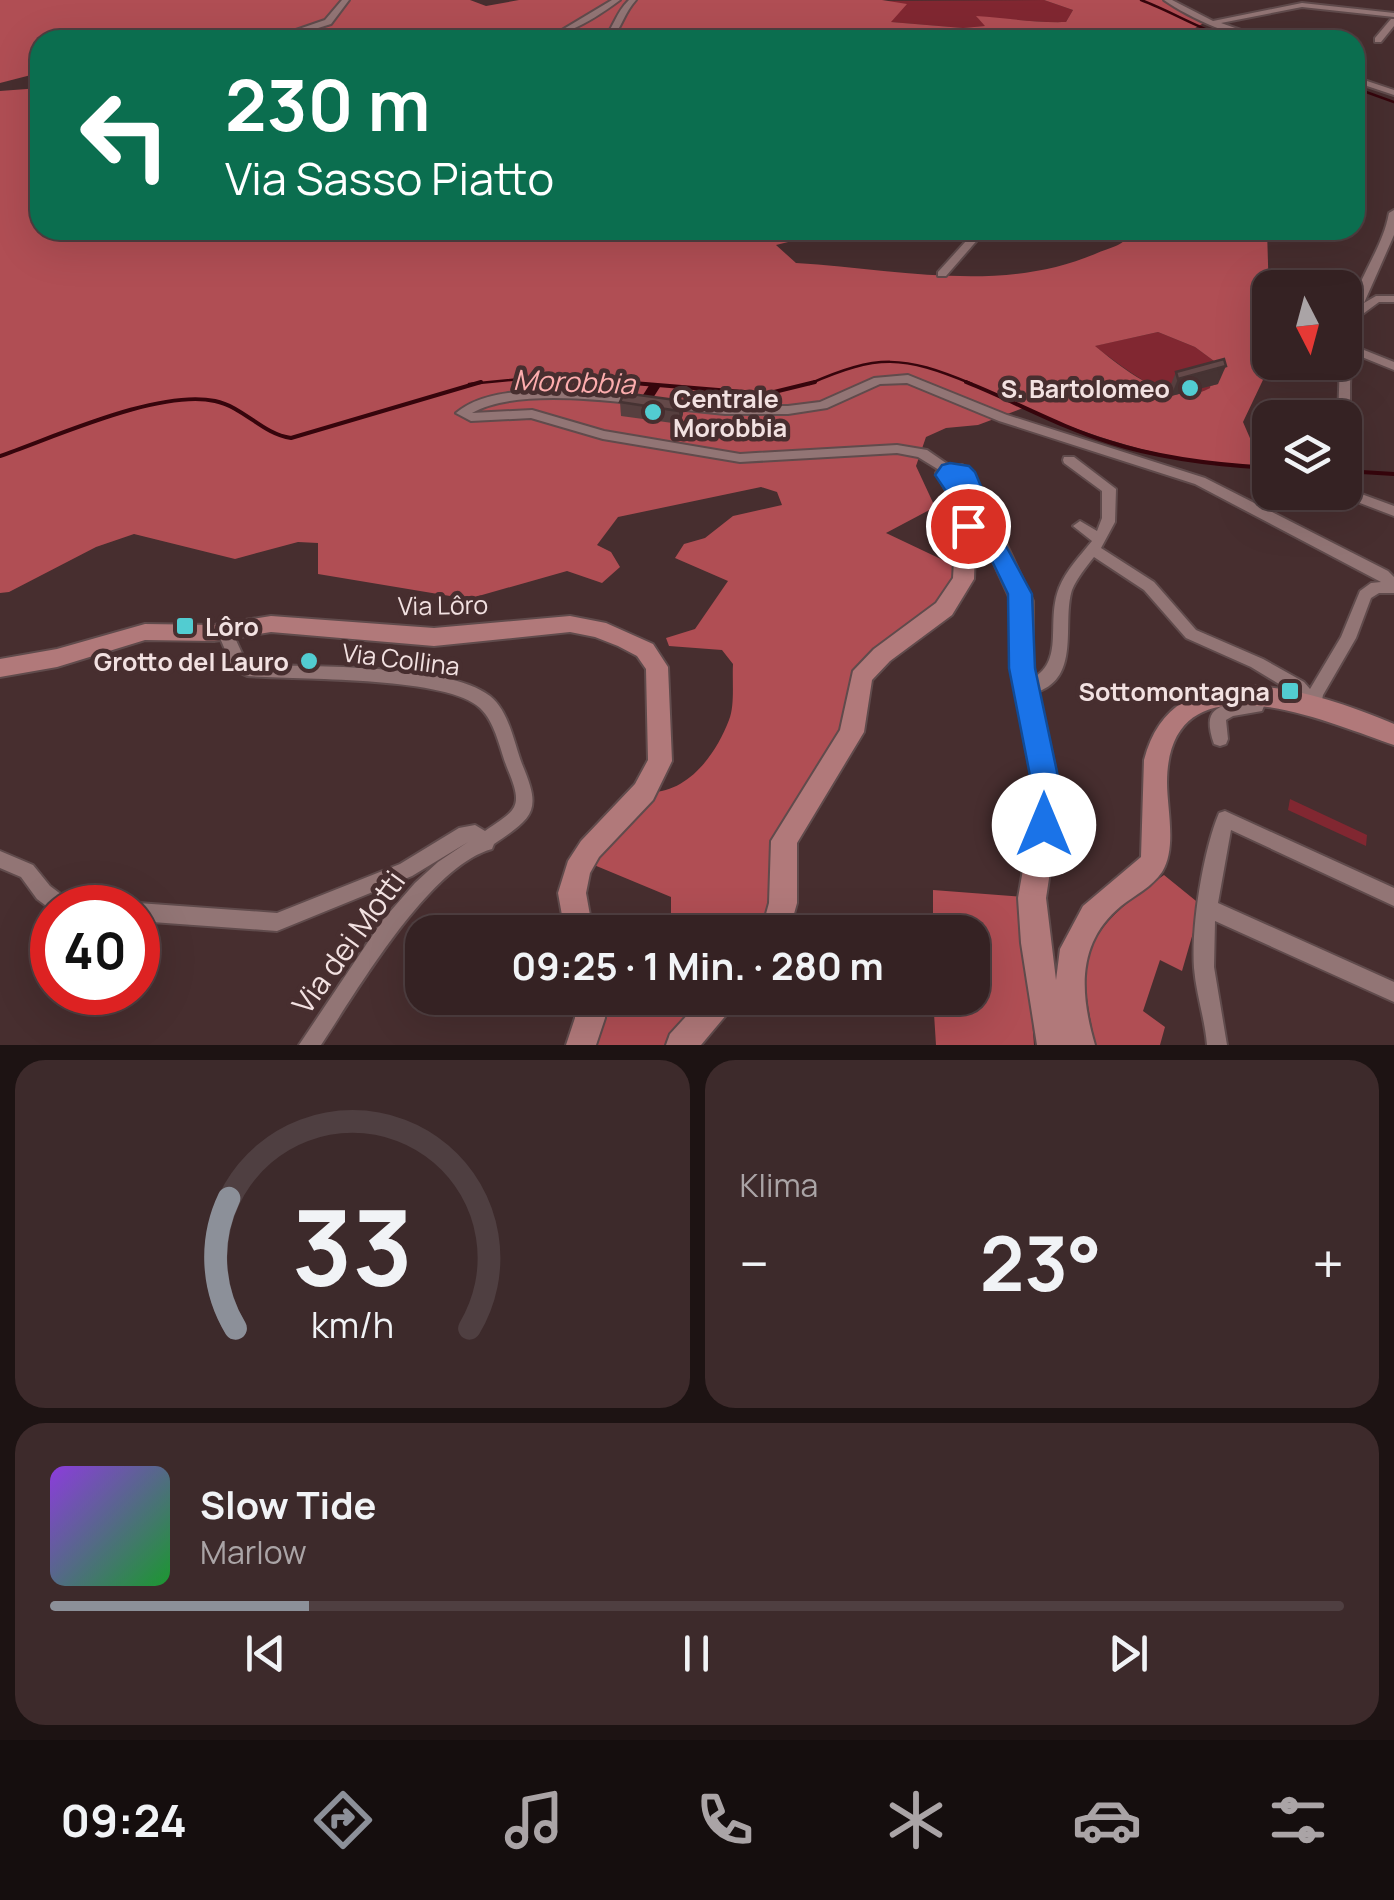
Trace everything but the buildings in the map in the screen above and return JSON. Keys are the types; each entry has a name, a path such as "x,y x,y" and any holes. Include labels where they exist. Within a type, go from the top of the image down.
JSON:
{"street":[{"path":"303,30 328,22 346,0"},
{"path":"567,30 617,0"},
{"path":"616,30 619,12 633,0"},
{"path":"1167,0 1238,30"},
{"path":"1216,22 1290,6 1394,18 1378,40"},
{"path":"1365,83 1394,93"},
{"path":"1362,296 1390,242 1394,213"},
{"path":"942,274 972,240"},
{"path":"1362,310 1376,299 1394,300"},
{"path":"1362,353 1394,366"},
{"path":"1052,1045 1032,909 1046,786 1025,689 1020,594 994,546 967,477 922,453 896,449 740,458 604,436 532,414 470,417 462,413 468,408 498,402 576,393 714,410 788,410 823,404 878,381 908,379 1003,418 1200,480 1382,575 1394,587"},
{"path":"1025,689 1047,680 1056,665 1065,590 1109,522 1106,503 1110,491 1068,460"},
{"path":"780,915 784,840 852,732 862,677 882,655 944,610 959,588 968,516 963,499 946,475 952,470"},
{"path":"1362,499 1394,511"},
{"path":"1080,526 1097,546 1149,586 1191,634 1258,663 1304,692 1314,705"},
{"path":"1314,705 1315,694 1348,638 1365,595 1376,587 1394,587"},
{"name":"Via Lôro","path":"0,668 57,658 145,632 225,631 281,624 434,637 570,624 598,628 640,646 657,668 662,744 658,769 644,792 582,860 572,885 576,915"},
{"name":"Via Collina","path":"225,631 240,666 246,670 415,680 447,686 482,700 494,714 526,803 518,819 486,844"},
{"path":"1220,740 1217,716 1256,706 1256,694"},
{"path":"1080,1045 1069,996 1072,954 1092,914 1146,872 1154,860 1156,759 1172,723 1195,706 1227,696 1256,694 1314,705 1394,735"},
{"path":"1216,1045 1215,1012 1204,966 1216,852 1225,819 1394,896"},
{"path":"160,914 277,922 406,870 465,834 475,834 486,844"},
{"name":"Via dei Motti","path":"310,1045 390,927 422,889 447,866 486,844"},
{"path":"0,860 12,861 27,871 33,885"},
{"path":"1210,910 1394,992"},
{"path":"581,1045 590,1015"},
{"path":"681,1045 707,1015"}],"shaded area":[{"path":"0,0 470,0 486,6 519,0 882,0 907,4 891,22 963,28 985,26 976,16 1066,22 1073,10 1044,0 1167,0 1207,21 1192,30 30,30 30,75 0,83"},
{"path":"1044,0 1073,10 1066,22 978,18 986,26 963,28 890,22 882,1"},
{"path":"30,89 30,240 796,240 776,245 796,263 985,276 1059,266 1126,240 1267,240 1268,270 1252,270 1252,380 1263,380 1243,422 1252,443 1252,466 1200,461 1140,449 1023,408 978,425 946,428 926,437 916,466 935,507 886,533 964,570 963,579 882,655 855,722 804,804 780,915 671,915 671,897 582,860 644,792 673,788 697,771 723,734 732,707 733,664 722,650 669,646 666,638 695,629 728,581 675,558 684,544 705,538 733,516 782,505 777,492 761,487 618,517 597,545 611,552 620,567 602,583 567,571 468,599 318,574 318,543 298,542 235,559 134,534 96,547 0,593 0,91","holes":["1158,332 1195,347 1214,361 1210,388 1180,394 1165,390 1149,384 1095,346"]},
{"path":"1158,332 1195,347 1214,361 1210,388 1195,394 1164,390 1134,375 1094,346"},
{"path":"1290,799 1367,835 1366,846 1288,810"},
{"path":"1164,875 1201,905 1182,971 1160,960 1143,1011 1165,1027 1160,1045 1096,1045 1086,986 1092,945 1118,912"},
{"path":"933,890 1023,897 1034,1045 936,1045 934,1015 990,1015 990,915 933,915"},
{"path":"591,1015 707,1015 681,1045 581,1045"}],"waterway":[{"path":"1141,0 1208,30"},
{"path":"1365,92 1394,102"},
{"name":"Morobbia","path":"812,383 854,367 890,362 927,368 972,384"},
{"name":"Morobbia","path":"477,383 541,377 642,384"},
{"name":"Morobbia","path":"477,383 481,382"},
{"name":"Morobbia","path":"621,382 642,384"},
{"name":"Morobbia","path":"966,382 1073,429 1129,448 1252,467"},
{"name":"Morobbia","path":"0,456 107,417 166,402 215,401 291,438 477,383"},
{"name":"Morobbia","path":"469,384 477,383"},
{"name":"Morobbia","path":"642,384 766,394 812,383"},
{"name":"Morobbia","path":"642,384 646,384"},
{"path":"649,395 654,387"},
{"name":"Morobbia","path":"1362,472 1394,474"}],"place":[{"name":"S. Bartolomeo","path":"1190,388"},
{"name":"Centrale Morobbia","path":"653,412"},
{"name":"Lôro","path":"185,626"},
{"name":"Grotto del Lauro","path":"309,661"},
{"name":"Sottomontagna","path":"1290,691"}],"route":[{"path":"968,526 963,499 946,475 950,470 962,471 967,477 994,546 1018,586 1022,668 1046,786 1044,825"}]}
